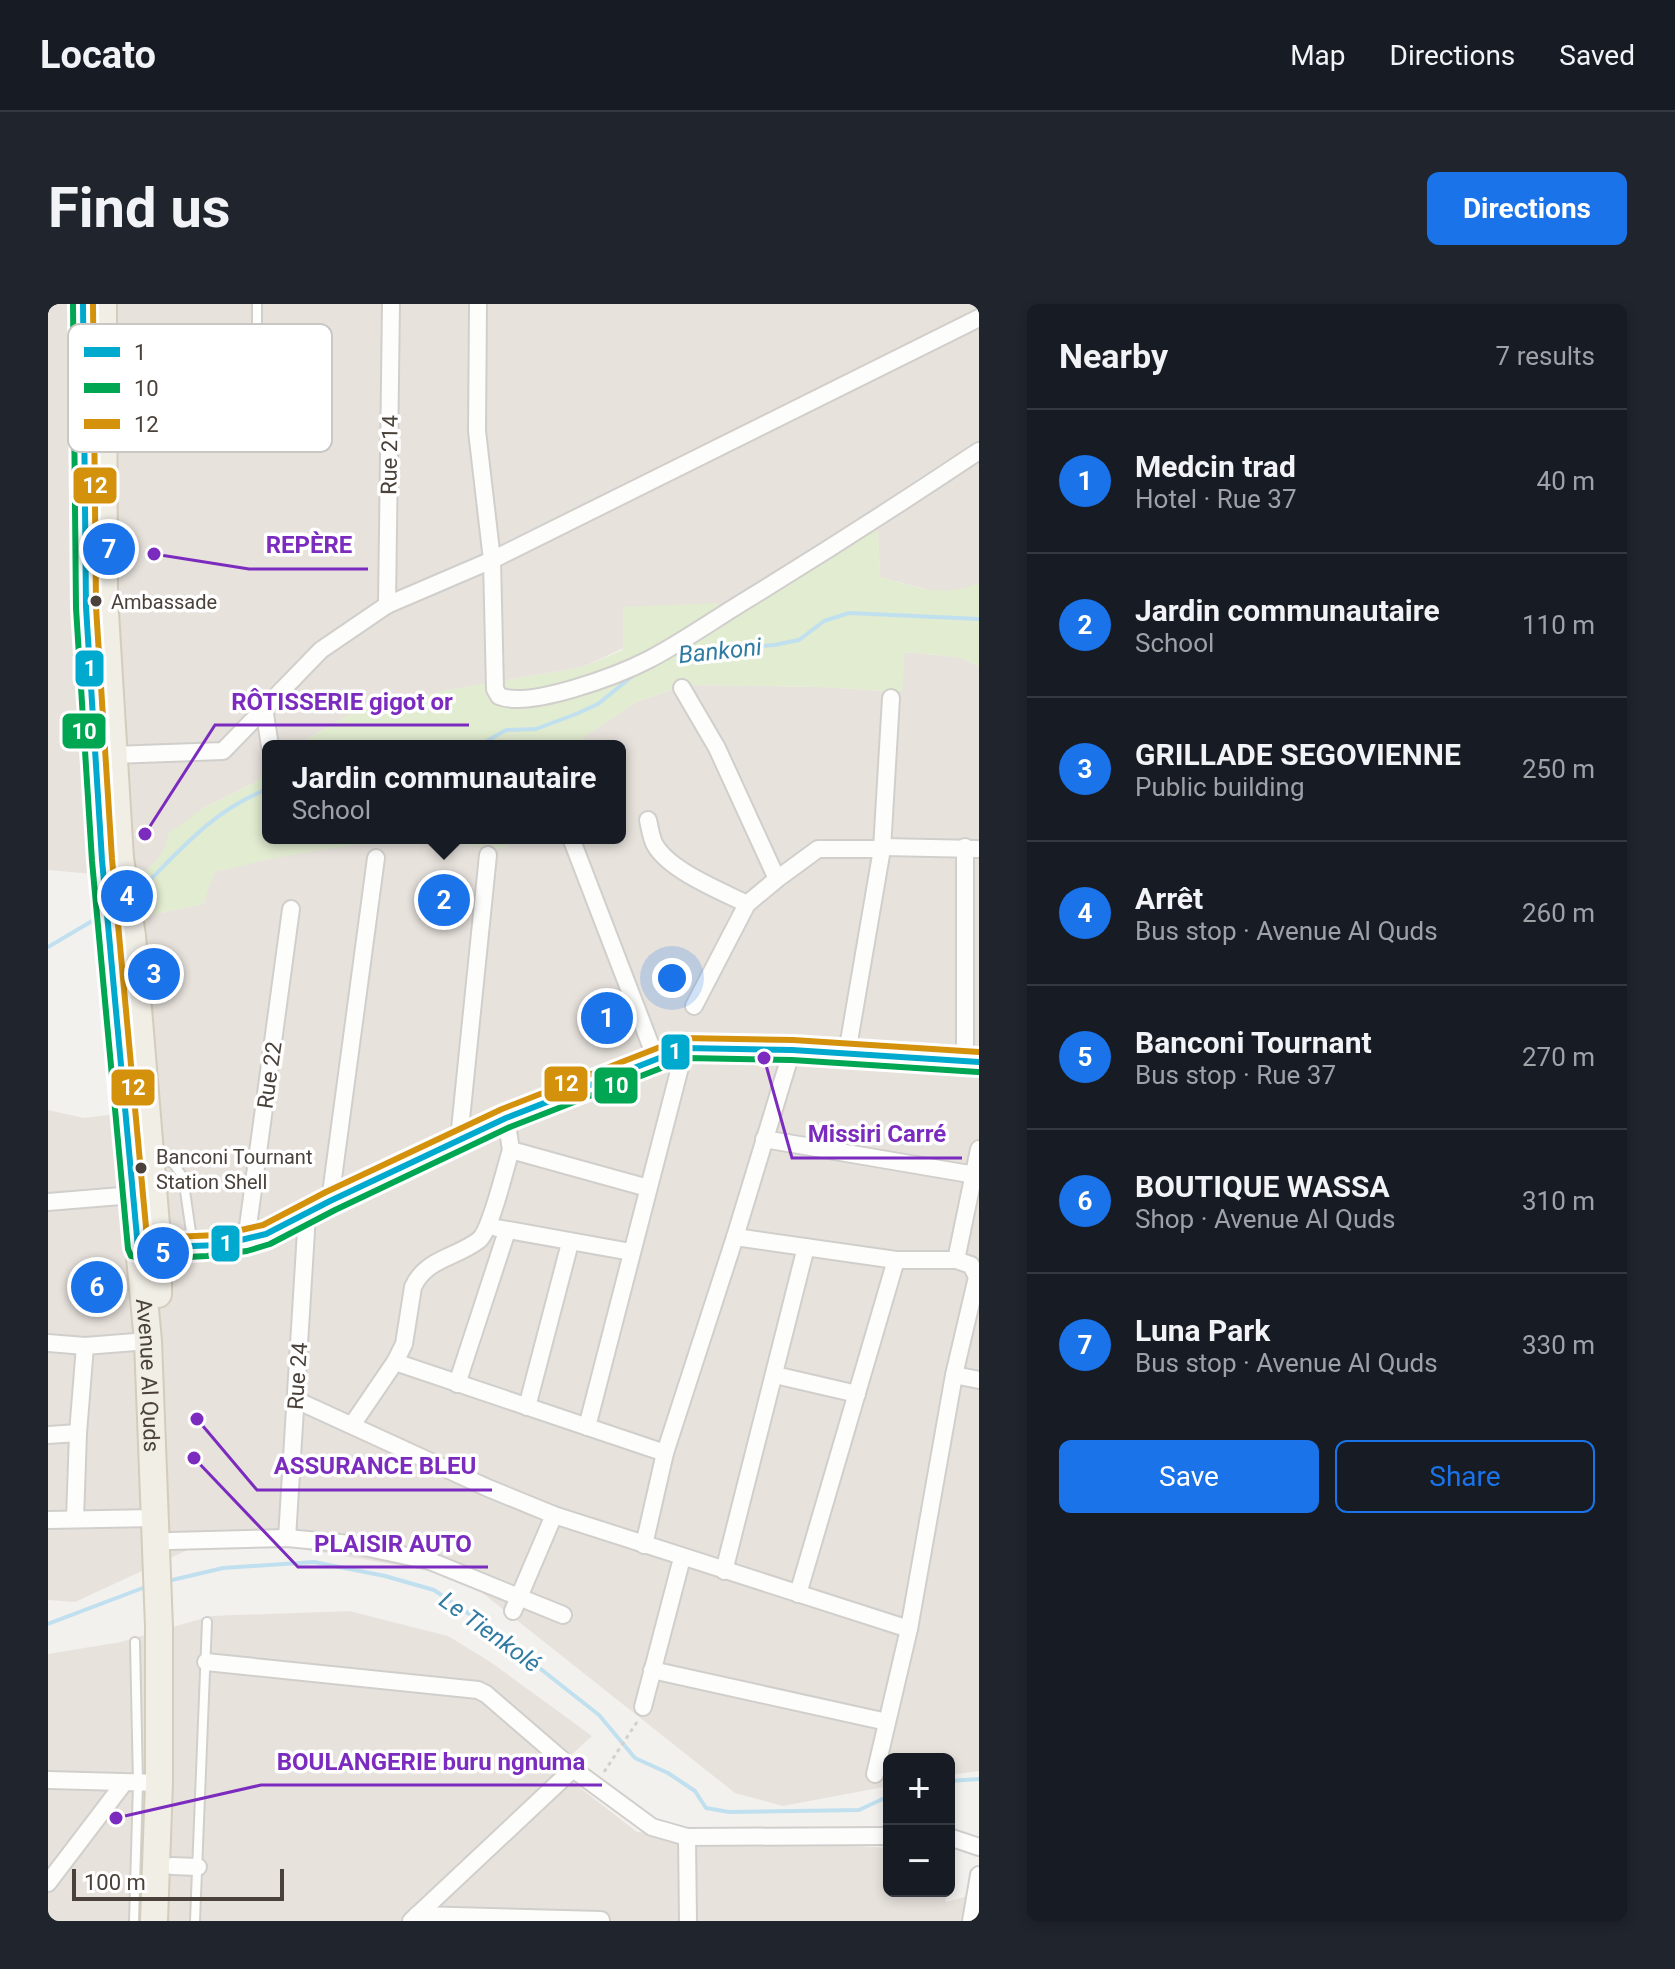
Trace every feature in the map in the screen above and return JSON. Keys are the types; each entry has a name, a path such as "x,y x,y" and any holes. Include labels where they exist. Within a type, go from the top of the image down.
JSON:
{"main road":[{"name":"Avenue Al Quds","path":"83,304 83,324"},
{"name":"Avenue Al Quds","path":"103,304 103,324"},
{"name":"Avenue Al Quds","path":"84,452 86,607 111,859 132,936 150,1155 148,1341 155,1518 166,1557"},
{"name":"Avenue Al Quds","path":"104,452 104,596 113,755 110,952 133,1195 158,1299 166,1625 185,1867 171,1921"},
{"path":"148,1248 246,1241 307,1215 330,1201 506,1118 685,1048 792,1050 972,1062"},
{"name":"Avenue Al Quds","path":"154,1921 140,1783 166,1625"}],"street":[{"name":"Rue 214","path":"387,605 391,304"},
{"path":"478,304 477,431 492,560 495,689 499,696 506,699 537,698 605,678 649,659 856,533 979,451"},
{"path":"113,755 223,751 321,650 387,605 492,560 979,318"},
{"path":"682,688 717,748 777,879"},
{"path":"847,1053 882,848 891,698"},
{"path":"264,708 269,740"},
{"path":"648,820 654,845 669,861 747,904"},
{"path":"573,844 656,1059"},
{"path":"694,1006 747,904 818,849 972,848 972,1062"},
{"path":"459,1139 488,855"},
{"path":"330,1201 376,858"},
{"name":"Rue 22","path":"246,1241 291,909"},
{"path":"587,1427 685,1048"},
{"path":"644,1545 665,1453 792,1050"},
{"path":"352,1425 404,1344 417,1278 424,1269 481,1239 511,1150 506,1118"},
{"path":"764,1139 975,1175"},
{"path":"956,1260 979,1149"},
{"path":"511,1150 648,1188"},
{"path":"48,1202 133,1195"},
{"name":"Rue 24","path":"287,1538 307,1215"},
{"path":"488,1225 570,1243 631,1252"},
{"path":"457,1384 507,1231"},
{"path":"735,1237 896,1260 956,1260 971,1265 977,1277 954,1375 909,1629 875,1774"},
{"path":"527,1407 570,1243"},
{"path":"724,1571 806,1247"},
{"path":"798,1594 896,1260"},
{"path":"48,1343 85,1346 148,1341"},
{"path":"75,1519 85,1346"},
{"path":"395,1362 665,1453"},
{"path":"775,1375 857,1394"},
{"path":"954,1375 979,1380"},
{"path":"296,1400 554,1515 909,1629"},
{"path":"48,1435 78,1433"},
{"path":"516,1604 554,1515"},
{"path":"48,1520 155,1518"},
{"path":"166,1557 287,1538 350,1544 430,1561 516,1604 563,1615"},
{"path":"640,1714 682,1558"},
{"path":"206,1662 478,1690 573,1769 652,1827 687,1837 883,1836"},
{"path":"652,1670 887,1722"},
{"path":"414,1918 573,1769"},
{"path":"48,1780 140,1783"},
{"path":"48,1883 140,1783"},
{"path":"687,1837 688,1921"},
{"path":"955,1839 979,1847"},
{"path":"971,1921 979,1875"},
{"path":"414,1918 601,1920"}],"lane":[{"path":"150,1155 173,1163 183,1177 193,1246"},
{"name":"Avenue Al Quds","path":"195,1921 185,1867 206,1662 207,1622"},
{"name":"Avenue Al Quds","path":"134,1921 140,1783 135,1642"}],"path":[{"path":"595,1785 640,1714"}],"shaded area":[{"path":"48,304 979,304 979,583 961,591 940,593 880,577 878,531 720,615 718,604 583,667 443,691 355,711 305,740 262,740 262,774 254,783 203,808 166,846 158,860 138,878 48,870"},
{"path":"904,652 957,657 979,666 979,1771 955,1774 955,1753 883,1753 883,1787 783,1806 735,1793 461,1576 220,1535 75,1602 48,1600 48,1110 84,1118 158,1109 142,917 203,904 214,872 281,855 362,844 477,844 499,848 508,844 626,844 626,740 580,740 636,702 686,685 823,687 901,692"},
{"path":"349,1611 448,1636 489,1661 592,1736 556,1769 637,1832 883,1848 883,1897 946,1897 946,1902 979,1893 979,1921 48,1921 48,1654 121,1642 211,1616"}],"green space":[{"path":"874,528 878,531 880,577 941,591 979,583 979,666 957,657 905,652 902,692 823,687 686,685 636,702 580,740 305,740 355,711 443,691 583,667 623,650 623,607 718,603 720,615"},
{"path":"262,774 262,844 365,844 294,854 215,872 203,904 142,917 138,878 161,854 168,834 203,808 254,783"},
{"path":"468,844 508,844 508,847"}],"waterway":[{"name":"Bankoni","path":"674,653 799,640 824,621 849,613 979,619"},
{"name":"Bankoni","path":"488,740 506,730 536,729 576,714 598,704 635,674"},
{"name":"Bankoni","path":"137,893 213,821 230,808 262,792"},
{"name":"Bankoni","path":"48,947 99,917"},
{"name":"Le Tienkolé","path":"168,1581 223,1568 314,1562 385,1576 434,1590 481,1622 599,1715 635,1758 668,1773 695,1791 706,1808 729,1812 859,1810 883,1799"},
{"name":"Le Tienkolé","path":"48,1624 148,1586"},
{"name":"Le Tienkolé","path":"955,1781 979,1779"}],"transit line":[{"name":"10","path":"73,304 73,324"},
{"name":"1","path":"83,304 83,324"},
{"name":"12","path":"93,304 93,324"},
{"name":"10","path":"74,452 76,608 92,861 131,1256 150,1259 207,1256 247,1251 270,1244 510,1127 687,1058 792,1060 978,1072"},
{"name":"1","path":"84,452 86,607 102,860 138,1248 220,1245 266,1234 506,1118 685,1048 792,1050 979,1062"},
{"name":"12","path":"94,452 96,607 112,859 147,1238 219,1235 263,1225 502,1109 683,1038 793,1040 979,1052"}],"place":[{"name":"Luna Park","path":"109,549"},
{"name":"REPÈRE","path":"154,554"},
{"name":"Ambassade","path":"96,601"},
{"name":"RÔTISSERIE gigot or","path":"145,834"},
{"name":"Arrêt","path":"127,896"},
{"name":"Jardin communautaire","path":"444,900"},
{"name":"GRILLADE SEGOVIENNE","path":"154,974"},
{"name":"Medcin trad","path":"607,1018"},
{"name":"Missiri Carré","path":"764,1058"},
{"name":"Banconi Tournant Station Shell","path":"141,1168"},
{"name":"Banconi Tournant","path":"163,1253"},
{"name":"BOUTIQUE WASSA","path":"97,1287"},
{"name":"ASSURANCE BLEU","path":"197,1419"},
{"name":"PLAISIR AUTO","path":"194,1458"},
{"name":"BOULANGERIE buru ngnuma","path":"116,1818"}]}
